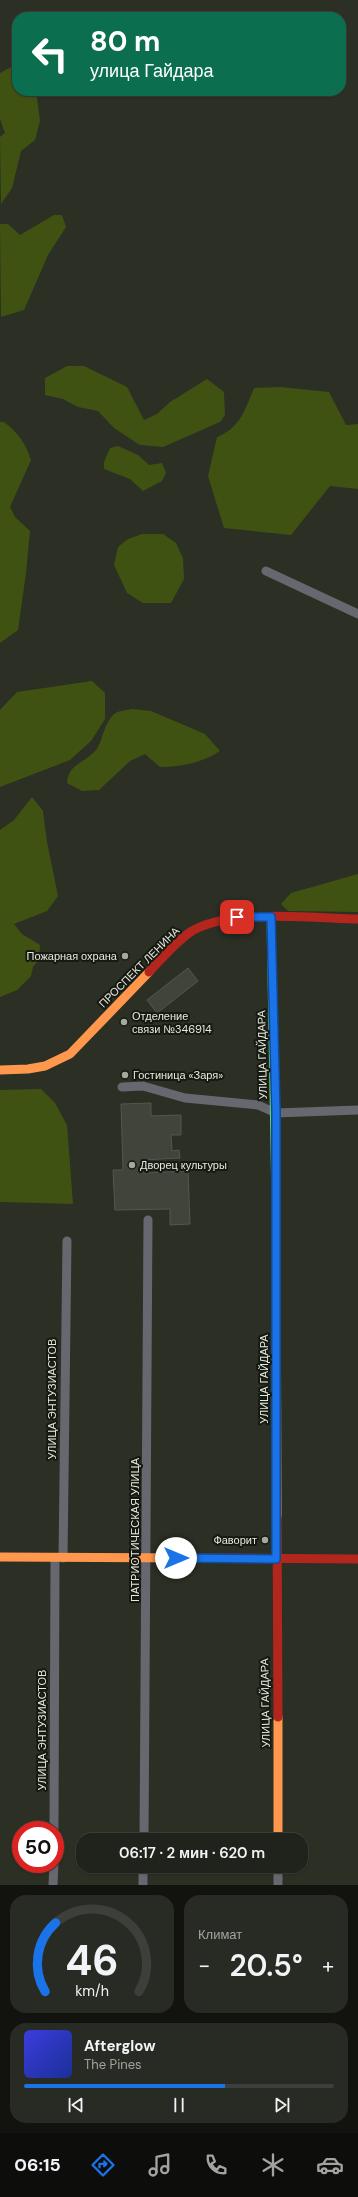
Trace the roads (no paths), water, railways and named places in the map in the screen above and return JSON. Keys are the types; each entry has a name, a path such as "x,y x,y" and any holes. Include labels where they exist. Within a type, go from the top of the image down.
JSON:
{"street":[{"path":"266,571 358,614"},
{"name":"ПРОСПЕКТ ЛЕНИНА","path":"0,1070 31,1071 57,1063 70,1054 166,954 189,933 215,921 237,917 358,919"},
{"name":"УЛИЦА ГАЙДАРА","path":"271,917 276,1113 276,1559 278,1833"},
{"path":"122,1087 143,1086 184,1098 258,1105 276,1113 358,1110"},
{"name":"ПАТРИОТИЧЕСКАЯ УЛИЦА","path":"144,1833 148,1220"},
{"name":"УЛИЦА ЭНТУЗИАСТОВ","path":"54,1821 67,1241"},
{"path":"0,1557 358,1560"},
{"path":"54,1873 54,1885"},
{"path":"143,1885 144,1873"},
{"path":"278,1873 278,1885"}],"place":[{"name":"Пожарная охрана","path":"125,956"},
{"name":"Отделение связи №346914","path":"124,1022"},
{"name":"Гостиница «Заря»","path":"125,1075"},
{"name":"Дворец культуры","path":"132,1165"},
{"name":"Фаворит","path":"265,1540"}]}
